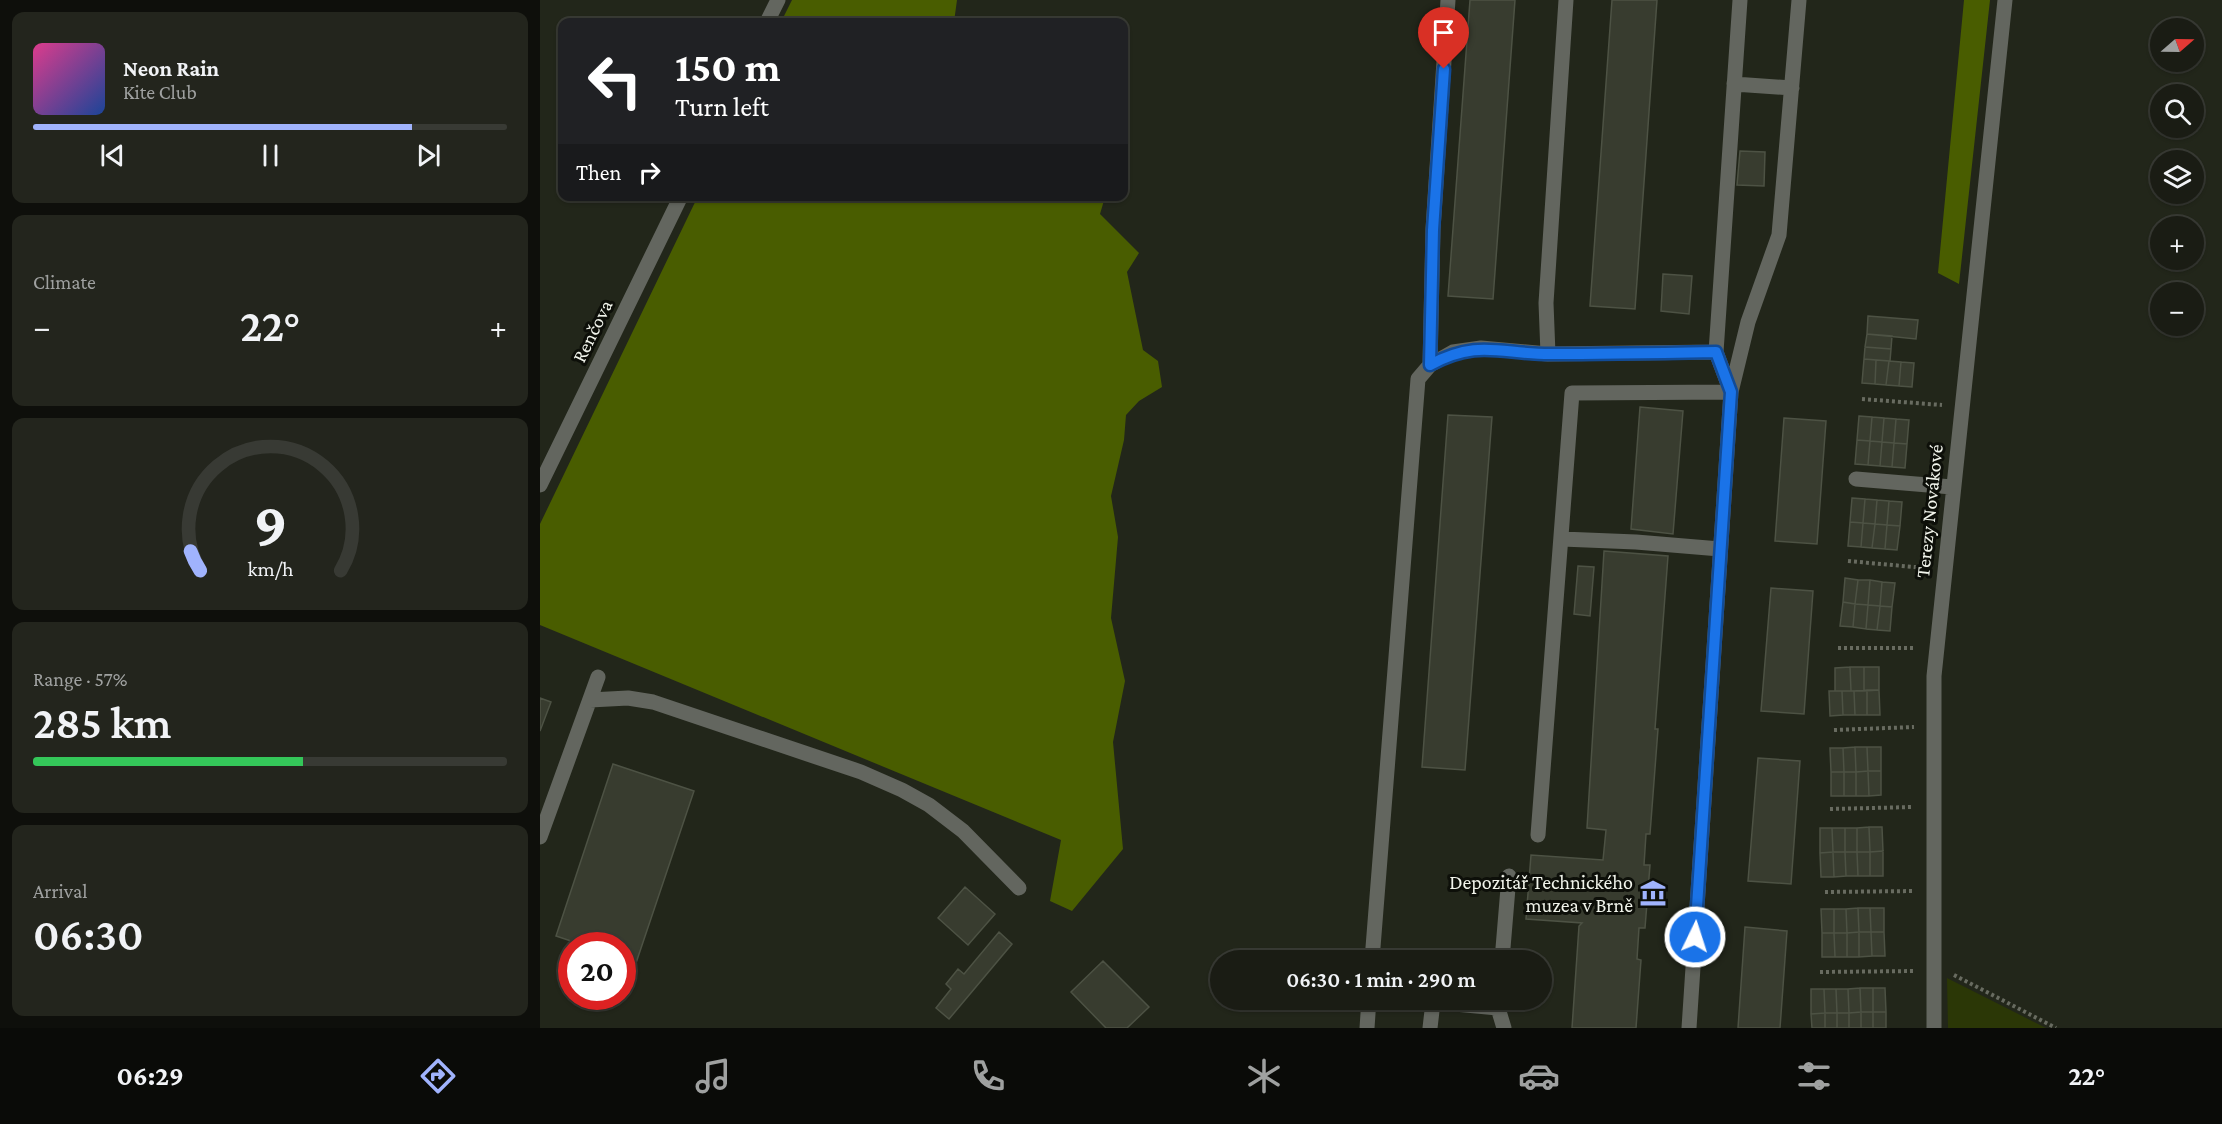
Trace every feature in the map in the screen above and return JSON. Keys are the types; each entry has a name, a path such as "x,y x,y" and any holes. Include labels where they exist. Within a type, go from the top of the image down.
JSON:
{"street":[{"path":"768,18 778,0"},
{"path":"1430,365 1433,230 1448,0"},
{"path":"1548,354 1546,303 1566,0"},
{"path":"1731,392 1716,352 1740,0"},
{"path":"1689,1028 1731,392 1748,322 1779,234 1799,0"},
{"name":"Terezy Novákové","path":"1934,1028 1934,726 1937,648 1952,487 2005,0"},
{"path":"1734,84 1792,88"},
{"name":"Renčova","path":"540,485 679,201"},
{"path":"1373,950 1418,379 1430,365 1453,352 1481,348 1548,354 1716,352"},
{"path":"1538,835 1572,393 1731,392"},
{"path":"1856,479 1952,487"},
{"path":"1562,539 1720,549"},
{"path":"540,837 598,677"},
{"path":"590,700 628,698 652,702 861,772 930,805 963,831 1019,888"},
{"path":"1503,950 1509,876"},
{"path":"1366,1028 1368,1010"},
{"path":"1430,1028 1431,1010"},
{"path":"1500,1010 1504,1028"}],"path":[{"path":"1862,399 1961,406"},
{"path":"1848,561 1944,569"},
{"path":"1838,648 1937,648"},
{"path":"1833,730 1934,726"},
{"path":"1830,810 1934,806"},
{"path":"1825,892 1933,891"},
{"path":"1820,972 1933,967 2056,1028"}],"green space":[{"path":"792,0 957,0 955,18 783,18"},
{"path":"1964,0 1990,0 1959,284 1938,273"},
{"path":"696,201 1104,201 1100,214 1139,253 1127,272 1143,350 1158,361 1162,387 1139,401 1126,415 1124,440 1111,496 1118,537 1111,618 1125,681 1113,742 1123,849 1072,911 1050,901 1061,840 540,625 540,524"},
{"path":"1947,978 2046,1028 1948,1028"}],"building":[{"path":"1470,0 1515,0 1493,299 1448,296"},
{"path":"1612,0 1657,0 1635,309 1590,306"},
{"path":"1740,151 1765,152 1764,186 1737,185"},
{"path":"1663,274 1692,276 1689,314 1661,311"},
{"path":"1868,316 1918,320 1916,339 1867,334"},
{"path":"1867,334 1892,336 1891,349 1865,347"},
{"path":"1865,347 1891,349 1890,361 1864,359"},
{"path":"1864,359 1876,360 1875,384 1862,383"},
{"path":"1876,360 1889,361 1886,385 1875,384"},
{"path":"1889,361 1901,362 1899,386 1886,385"},
{"path":"1901,362 1914,363 1912,387 1899,386"},
{"path":"1640,407 1683,411 1673,534 1631,529"},
{"path":"1448,415 1492,417 1465,770 1422,767"},
{"path":"1859,416 1872,417 1870,441 1857,440"},
{"path":"1872,417 1884,418 1882,442 1870,441"},
{"path":"1784,418 1826,421 1817,544 1775,541"},
{"path":"1884,418 1896,419 1894,443 1882,442"},
{"path":"1896,419 1909,420 1907,444 1894,443"},
{"path":"1857,440 1870,441 1868,465 1855,464"},
{"path":"1870,441 1882,442 1880,466 1868,465"},
{"path":"1882,442 1894,443 1892,467 1880,466"},
{"path":"1894,443 1907,444 1905,468 1892,467"},
{"path":"1852,498 1865,499 1863,523 1850,522"},
{"path":"1865,499 1877,500 1875,524 1863,523"},
{"path":"1877,500 1889,501 1887,525 1875,524"},
{"path":"1889,501 1902,502 1900,526 1887,525"},
{"path":"1850,522 1863,523 1861,547 1848,546"},
{"path":"1863,523 1875,524 1872,548 1861,547"},
{"path":"1875,524 1887,525 1885,549 1872,548"},
{"path":"1887,525 1900,526 1897,550 1885,549"},
{"path":"1604,551 1668,556 1650,834 1646,834 1644,865 1650,865 1645,928 1639,928 1637,959 1641,960 1636,1028 1572,1028 1579,926 1582,923 1526,919 1531,855 1603,860 1606,830 1587,828"},
{"path":"1578,566 1594,567 1590,616 1574,614"},
{"path":"1845,578 1858,580 1855,604 1843,602"},
{"path":"1858,580 1870,580 1868,605 1855,604"},
{"path":"1870,580 1882,582 1880,606 1868,605"},
{"path":"1882,582 1895,583 1892,607 1880,606"},
{"path":"1771,588 1813,591 1804,714 1761,711"},
{"path":"1843,602 1855,604 1853,627 1840,626"},
{"path":"1855,604 1868,605 1866,629 1853,627"},
{"path":"1868,605 1880,606 1877,630 1866,629"},
{"path":"1880,606 1892,607 1890,631 1877,630"},
{"path":"1850,667 1851,691 1835,691 1835,668"},
{"path":"1850,667 1864,667 1864,691 1851,691"},
{"path":"1864,667 1879,667 1879,690 1864,691"},
{"path":"1867,690 1879,690 1880,715 1867,715"},
{"path":"1867,690 1867,715 1855,715 1854,691"},
{"path":"1829,691 1842,691 1843,715 1830,716"},
{"path":"1842,691 1854,691 1855,715 1843,715"},
{"path":"540,698 551,702 540,731"},
{"path":"1855,747 1856,772 1844,772 1843,748"},
{"path":"1855,747 1867,747 1868,771 1856,772"},
{"path":"1867,747 1881,747 1881,771 1868,771"},
{"path":"1830,748 1843,748 1844,772 1831,772"},
{"path":"1758,758 1800,761 1791,884 1748,881"},
{"path":"613,764 694,791 636,963 636,932 558,932 558,937 556,936"},
{"path":"1868,771 1881,771 1881,795 1869,796"},
{"path":"1868,771 1869,796 1856,796 1856,772"},
{"path":"1831,772 1844,772 1844,796 1831,796"},
{"path":"1844,772 1856,772 1856,796 1844,796"},
{"path":"1869,827 1882,827 1883,851 1870,852"},
{"path":"1869,827 1870,852 1857,852 1857,828"},
{"path":"1820,828 1832,828 1833,852 1820,853"},
{"path":"1832,828 1845,828 1845,852 1833,852"},
{"path":"1845,828 1857,828 1857,852 1845,852"},
{"path":"1883,851 1883,876 1870,876 1870,852"},
{"path":"1833,852 1834,877 1821,877 1820,853"},
{"path":"1833,852 1845,852 1846,876 1834,877"},
{"path":"1845,852 1857,852 1858,876 1846,876"},
{"path":"1857,852 1870,852 1870,876 1858,876"},
{"path":"965,887 995,914 968,945 938,918"},
{"path":"1858,908 1859,932 1847,933 1846,909"},
{"path":"1858,908 1870,908 1871,932 1859,932"},
{"path":"1870,908 1884,908 1884,932 1871,932"},
{"path":"1821,909 1834,909 1834,933 1822,933"},
{"path":"1834,909 1846,909 1847,933 1834,933"},
{"path":"1745,927 1787,931 1780,1028 1738,1028"},
{"path":"999,932 1012,944 949,1019 936,1008 951,989 946,984 958,969 964,974"},
{"path":"1859,932 1859,957 1847,957 1847,933"},
{"path":"1859,932 1871,932 1872,956 1859,957"},
{"path":"1871,932 1884,932 1885,956 1872,956"},
{"path":"1822,933 1834,933 1835,957 1822,957"},
{"path":"1834,933 1847,933 1847,957 1835,957"},
{"path":"1103,961 1149,1007 1127,1028 1106,1028 1071,992"},
{"path":"1860,988 1861,1012 1849,1013 1848,989"},
{"path":"1860,988 1873,988 1873,1012 1861,1012"},
{"path":"1873,988 1885,988 1886,1012 1873,1012"},
{"path":"1811,989 1824,989 1825,1013 1811,1014"},
{"path":"1824,989 1836,989 1837,1013 1825,1013"},
{"path":"1836,989 1848,989 1849,1013 1837,1013"},
{"path":"1861,1012 1861,1028 1849,1028 1849,1013"},
{"path":"1861,1012 1873,1012 1873,1028 1861,1028"},
{"path":"1873,1012 1886,1012 1886,1028 1873,1028"},
{"path":"1825,1013 1825,1028 1812,1028 1811,1014"},
{"path":"1825,1013 1837,1013 1837,1028 1825,1028"},
{"path":"1837,1013 1849,1013 1849,1028 1837,1028"}],"place":[{"name":"Depozitář Technického muzea v Brně","path":"1653,893"}],"route":[{"path":"1444,69 1433,230 1430,365 1453,352 1481,348 1548,354 1716,352 1731,392 1695,937"}]}
